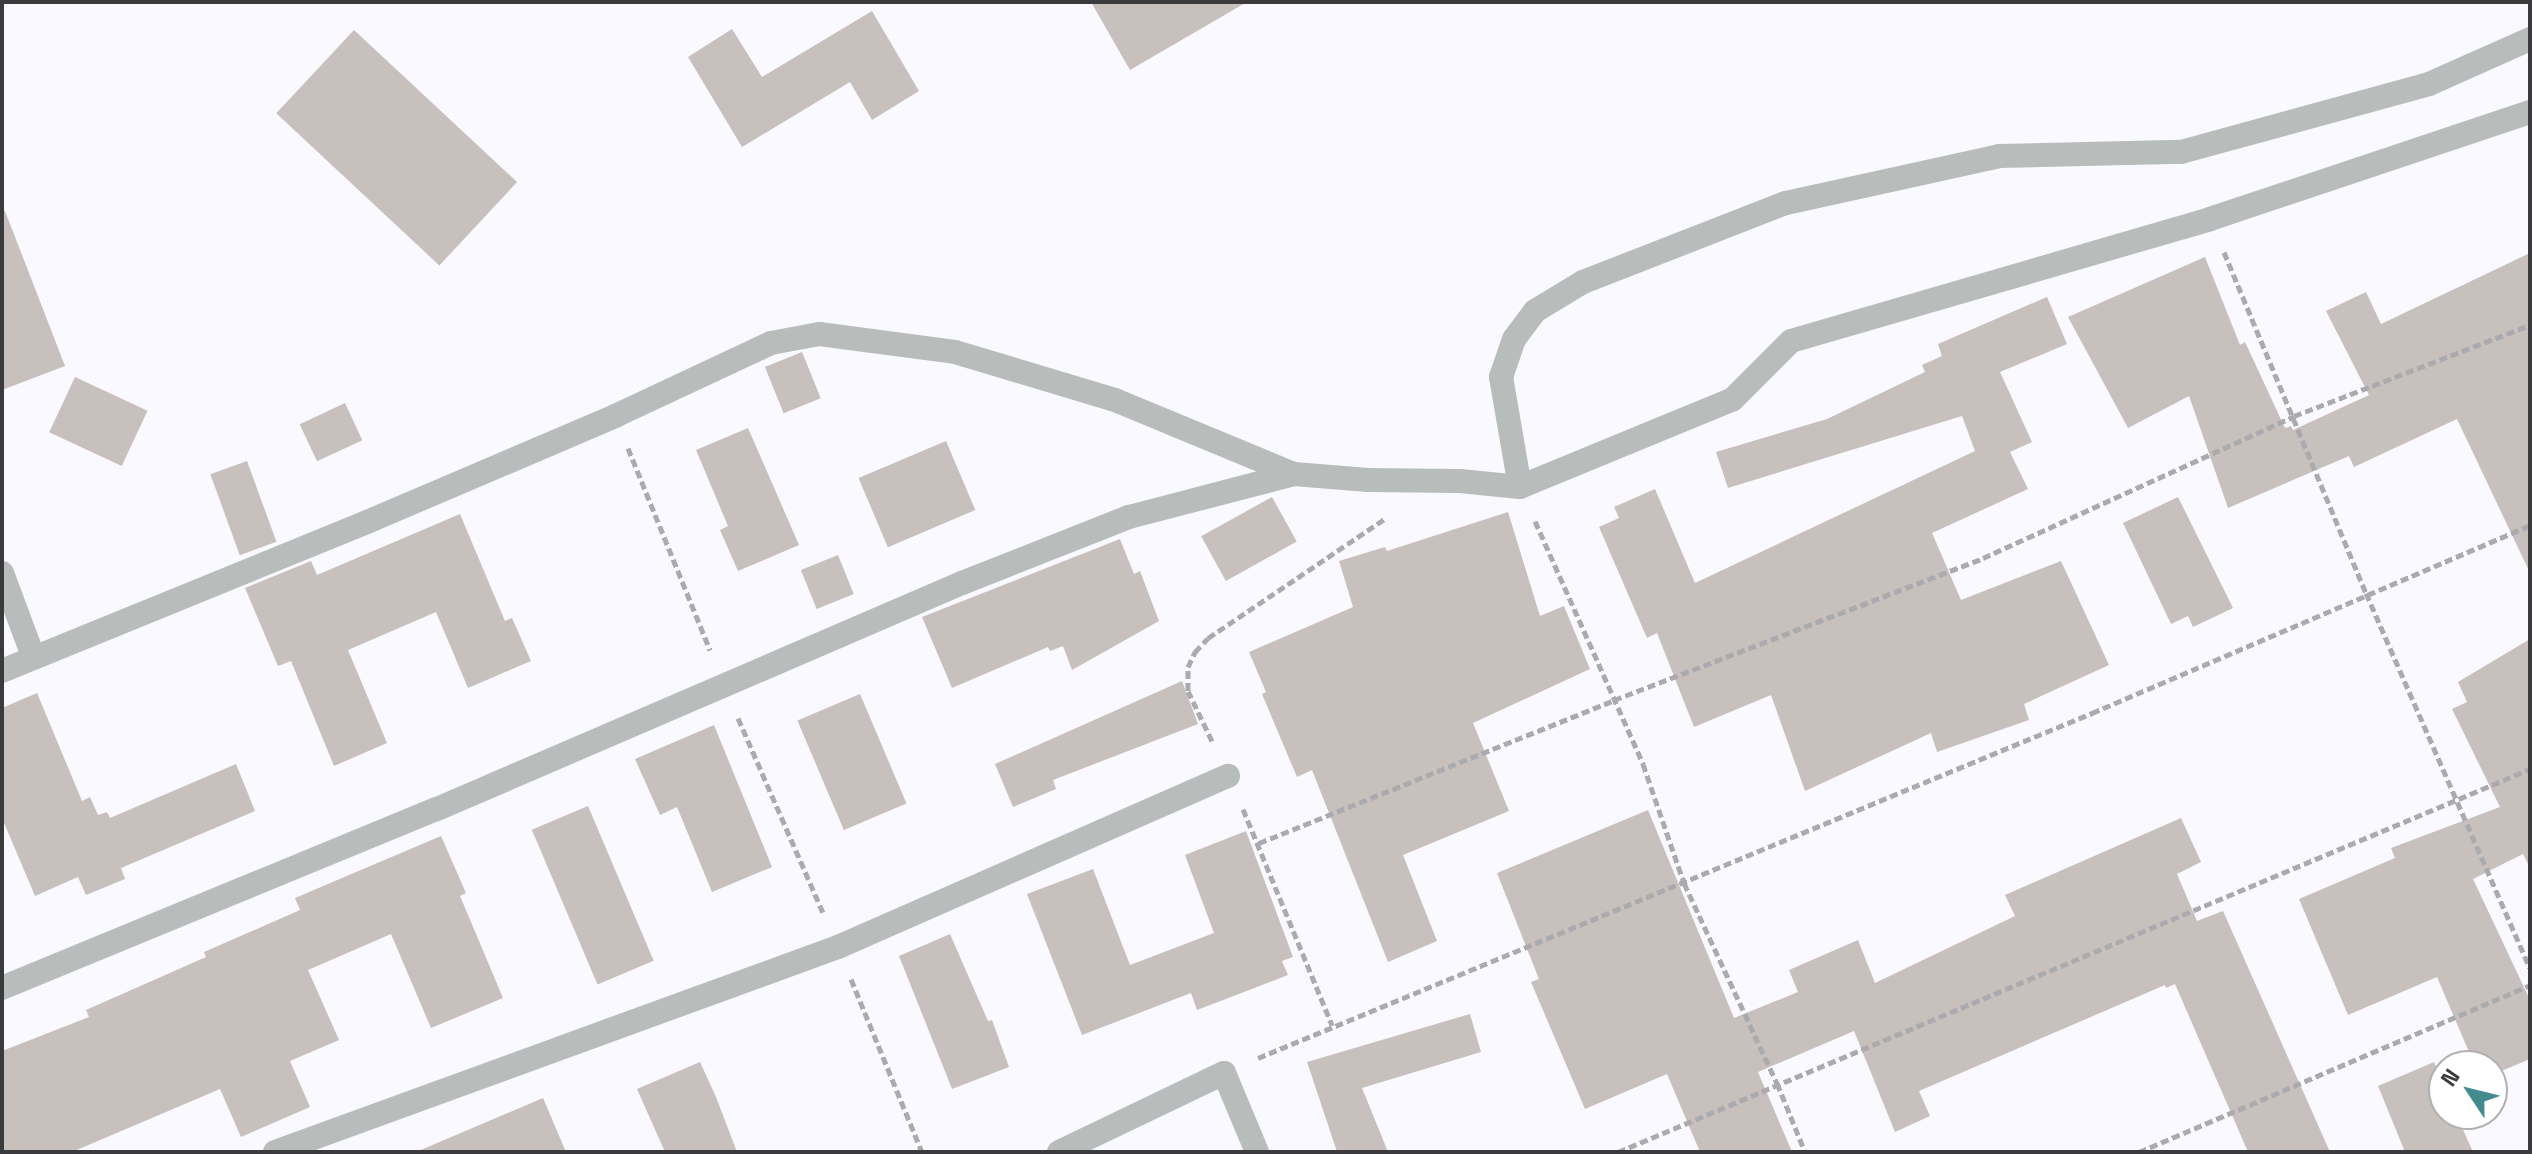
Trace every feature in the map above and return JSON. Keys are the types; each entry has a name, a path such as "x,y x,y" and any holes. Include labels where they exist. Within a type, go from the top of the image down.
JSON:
{"street":[{"path":"1520,487 1501,377 1514,339 1535,311 1583,282 1786,203 1999,156 2181,152 2429,84 2530,39"},
{"path":"2,988 725,687 962,583 1129,517 1294,474 1425,482 1460,481 1520,487 1733,399 1791,341 2210,219 2530,112"},
{"path":"2,671 367,522 615,416 771,343 819,334 955,352 1101,395 1294,474"},
{"path":"2,573 33,656"},
{"path":"275,1152 838,947 1228,776"},
{"path":"1059,1152 1224,1073 1257,1152"}],"path":[{"path":"2210,219 2366,593 2530,968"},
{"path":"1259,843 1614,700 1983,558 2294,416 2530,325"},
{"path":"615,416 725,687 838,947 922,1152"},
{"path":"1332,1025 1259,843 1188,691 1188,667 1195,652 1208,638 1376,528 1425,482"},
{"path":"1520,487 1643,764 1684,883 1777,1083 1805,1152"},
{"path":"1224,1073 1332,1025 2092,713 2530,525"},
{"path":"1618,1152 2530,769"},
{"path":"2139,1152 2530,985"}],"building":[{"path":"1091,2 1247,2 1130,70"},
{"path":"872,11 919,91 872,120 850,82 742,147 688,57 732,29 762,77"},
{"path":"354,30 517,182 439,265 276,113"},
{"path":"5,211 65,366 2,390 2,212"},
{"path":"2530,253 2530,573 2457,419 2354,467 2349,456 2228,508 2189,396 2128,428 2068,317 2205,257 2240,345 2245,342 2285,428 2291,426 2293,430 2369,395 2326,311 2366,292 2381,324"},
{"path":"2047,297 2067,344 2000,372 2032,442 2010,452 2028,489 1932,533 1961,600 2061,561 2109,665 2024,704 2029,720 1937,752 1931,733 1805,791 1771,695 1694,727 1657,633 1647,638 1599,527 1619,518 1614,507 1655,489 1695,583 1975,451 1962,416 1728,488 1716,452 1827,419 1925,372 1922,365 1942,356 1938,344"},
{"path":"802,352 821,398 784,413 765,367"},
{"path":"75,377 148,411 122,466 49,432"},
{"path":"345,403 362,440 317,461 300,424"},
{"path":"748,428 799,545 738,571 720,530 728,526 696,450"},
{"path":"946,441 975,510 888,547 859,478"},
{"path":"247,461 276,542 240,555 210,474"},
{"path":"1272,497 1297,542 1226,581 1201,536"},
{"path":"2178,497 2233,608 2193,627 2188,616 2171,624 2123,523"},
{"path":"1508,512 1540,616 1564,606 1590,669 1473,723 1509,811 1403,855 1437,941 1388,962 1312,770 1297,777 1262,694 1266,692 1249,652 1353,607 1339,561 1385,547 1387,551"},
{"path":"460,514 505,621 512,618 531,661 468,688 436,612 348,650 387,743 334,766 291,661 278,666 245,588 311,561 317,575"},
{"path":"1120,539 1134,574 1140,571 1159,621 1072,670 1063,646 1050,651 1048,647 952,688 922,617"},
{"path":"838,555 854,594 817,609 801,570"},
{"path":"2530,639 2530,868 2523,854 2473,879 2530,1000 2530,1059 2508,1068 2508,1050 2468,1050 2437,977 2348,1015 2299,899 2395,858 2391,848 2500,807 2452,709 2467,702 2458,682"},
{"path":"1182,681 1198,724 1053,780 1056,789 1013,807 995,764"},
{"path":"37,693 82,801 90,797 98,815 107,812 110,818 236,764 255,811 121,868 125,879 86,895 78,877 35,896 2,818 2,708"},
{"path":"860,694 906,804 844,830 797,721"},
{"path":"714,725 772,867 712,892 677,807 660,815 635,759"},
{"path":"588,806 654,961 597,984 532,830"},
{"path":"1648,810 1734,1018 1798,992 1789,970 1858,940 1875,983 2015,916 2005,895 2181,818 2201,862 2177,874 2197,921 2223,911 2330,1152 2248,1152 2175,984 2166,988 2165,985 1919,1091 1930,1116 1895,1132 1854,1031 1758,1072 1792,1152 1700,1152 1667,1074 1585,1109 1531,982 1539,979 1497,873"},
{"path":"1246,831 1293,957 1282,961 1288,975 1197,1010 1191,993 1082,1035 1027,894 1093,869 1130,965 1214,933 1185,855"},
{"path":"441,836 466,893 460,896 503,998 431,1028 391,934 308,970 339,1040 290,1061 310,1107 241,1137 220,1089 72,1152 2,1152 2,1051 89,1017 86,1010 206,957 204,952 300,910 295,898"},
{"path":"950,934 988,1021 992,1020 1009,1067 952,1089 899,956"},
{"path":"1470,1014 1481,1052 1362,1088 1388,1152 1337,1152 1307,1062"},
{"path":"700,1062 737,1152 665,1152 637,1089"},
{"path":"2428,1065 2428,1130 2463,1130 2473,1152 2405,1152 2378,1086"},
{"path":"543,1098 566,1152 416,1152"}]}
